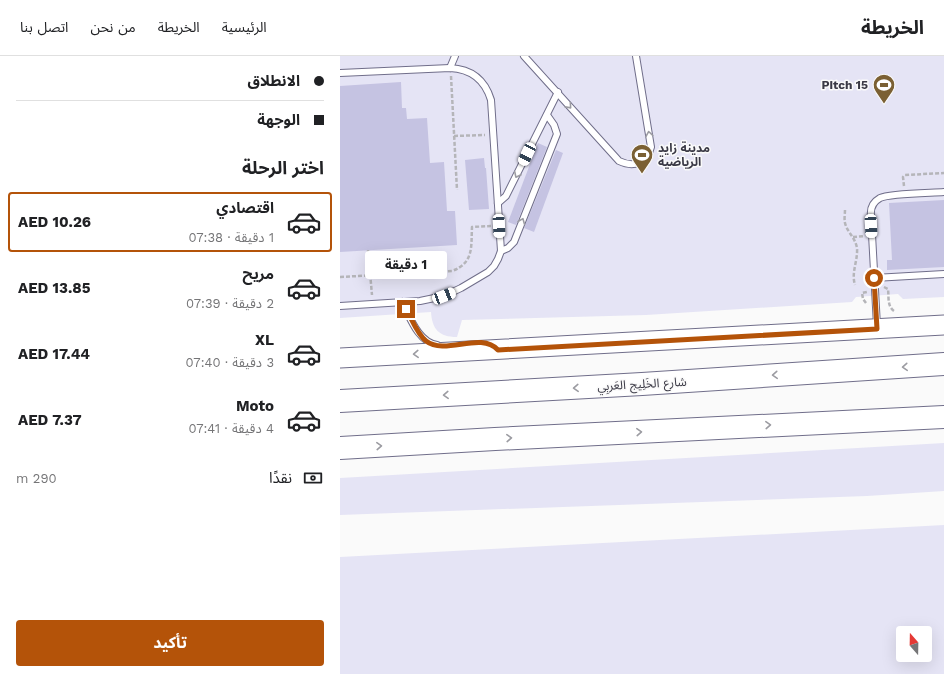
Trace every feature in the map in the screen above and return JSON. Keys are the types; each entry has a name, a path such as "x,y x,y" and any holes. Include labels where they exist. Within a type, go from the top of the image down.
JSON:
{"highway":[{"name":"شارع الخَلِيج العَربِي","path":"340,401 657,383 944,364"},
{"path":"340,448 944,417"}],"main road":[{"path":"340,358 493,346 944,325"}],"lane":[{"path":"450,68 455,56"},
{"path":"524,56 619,161 632,165 645,160 651,147 636,56"},
{"path":"340,73 458,68 470,72 480,79 491,100 501,251 498,259 491,269 461,288 444,296 432,299 402,302 340,306"},
{"path":"498,202 506,196 558,92"},
{"path":"501,251 508,248 514,242 557,134 554,124 547,116"},
{"path":"877,329 870,211 874,202 882,196 944,192"},
{"path":"874,278 944,274"},
{"path":"402,302 422,337 429,343 442,345"}],"path":[{"path":"450,68 457,190"},
{"path":"454,136 493,134"},
{"path":"904,194 903,177 905,175 944,173"},
{"path":"845,210 846,224 853,237 856,247 857,258 853,276 854,285"},
{"path":"340,277 452,271 459,268 469,257 472,228 499,226"},
{"path":"368,250 372,304"},
{"path":"875,288 887,288 890,308 896,312 899,312"}],"shaded area":[{"name":"مدينة زايد الرياضية","path":"340,56 944,56 944,297 903,299 898,294 856,297 852,302 646,315 462,320 457,337 441,334 433,323 431,312 340,318"},
{"path":"944,443 944,491 867,496 340,515 340,478"},
{"path":"944,525 944,674 340,674 340,557"}],"building":[{"path":"401,82 402,108 406,108 407,119 427,118 430,163 444,162 447,211 455,211 457,245 340,252 340,86"},
{"path":"538,143 547,147 516,225 508,222"},
{"path":"556,150 563,153 534,232 524,228"},
{"path":"484,158 489,209 469,210 465,160"},
{"path":"944,200 944,267 887,270 887,260 892,260 889,203"}],"place":[{"name":"Pitch 15","path":"884,104"},
{"name":"مدينة زايد الرياضية","path":"642,174"}],"route":[{"path":"406,309 422,337 429,343 442,345 483,342 492,344 498,350 877,329 874,278"}]}
